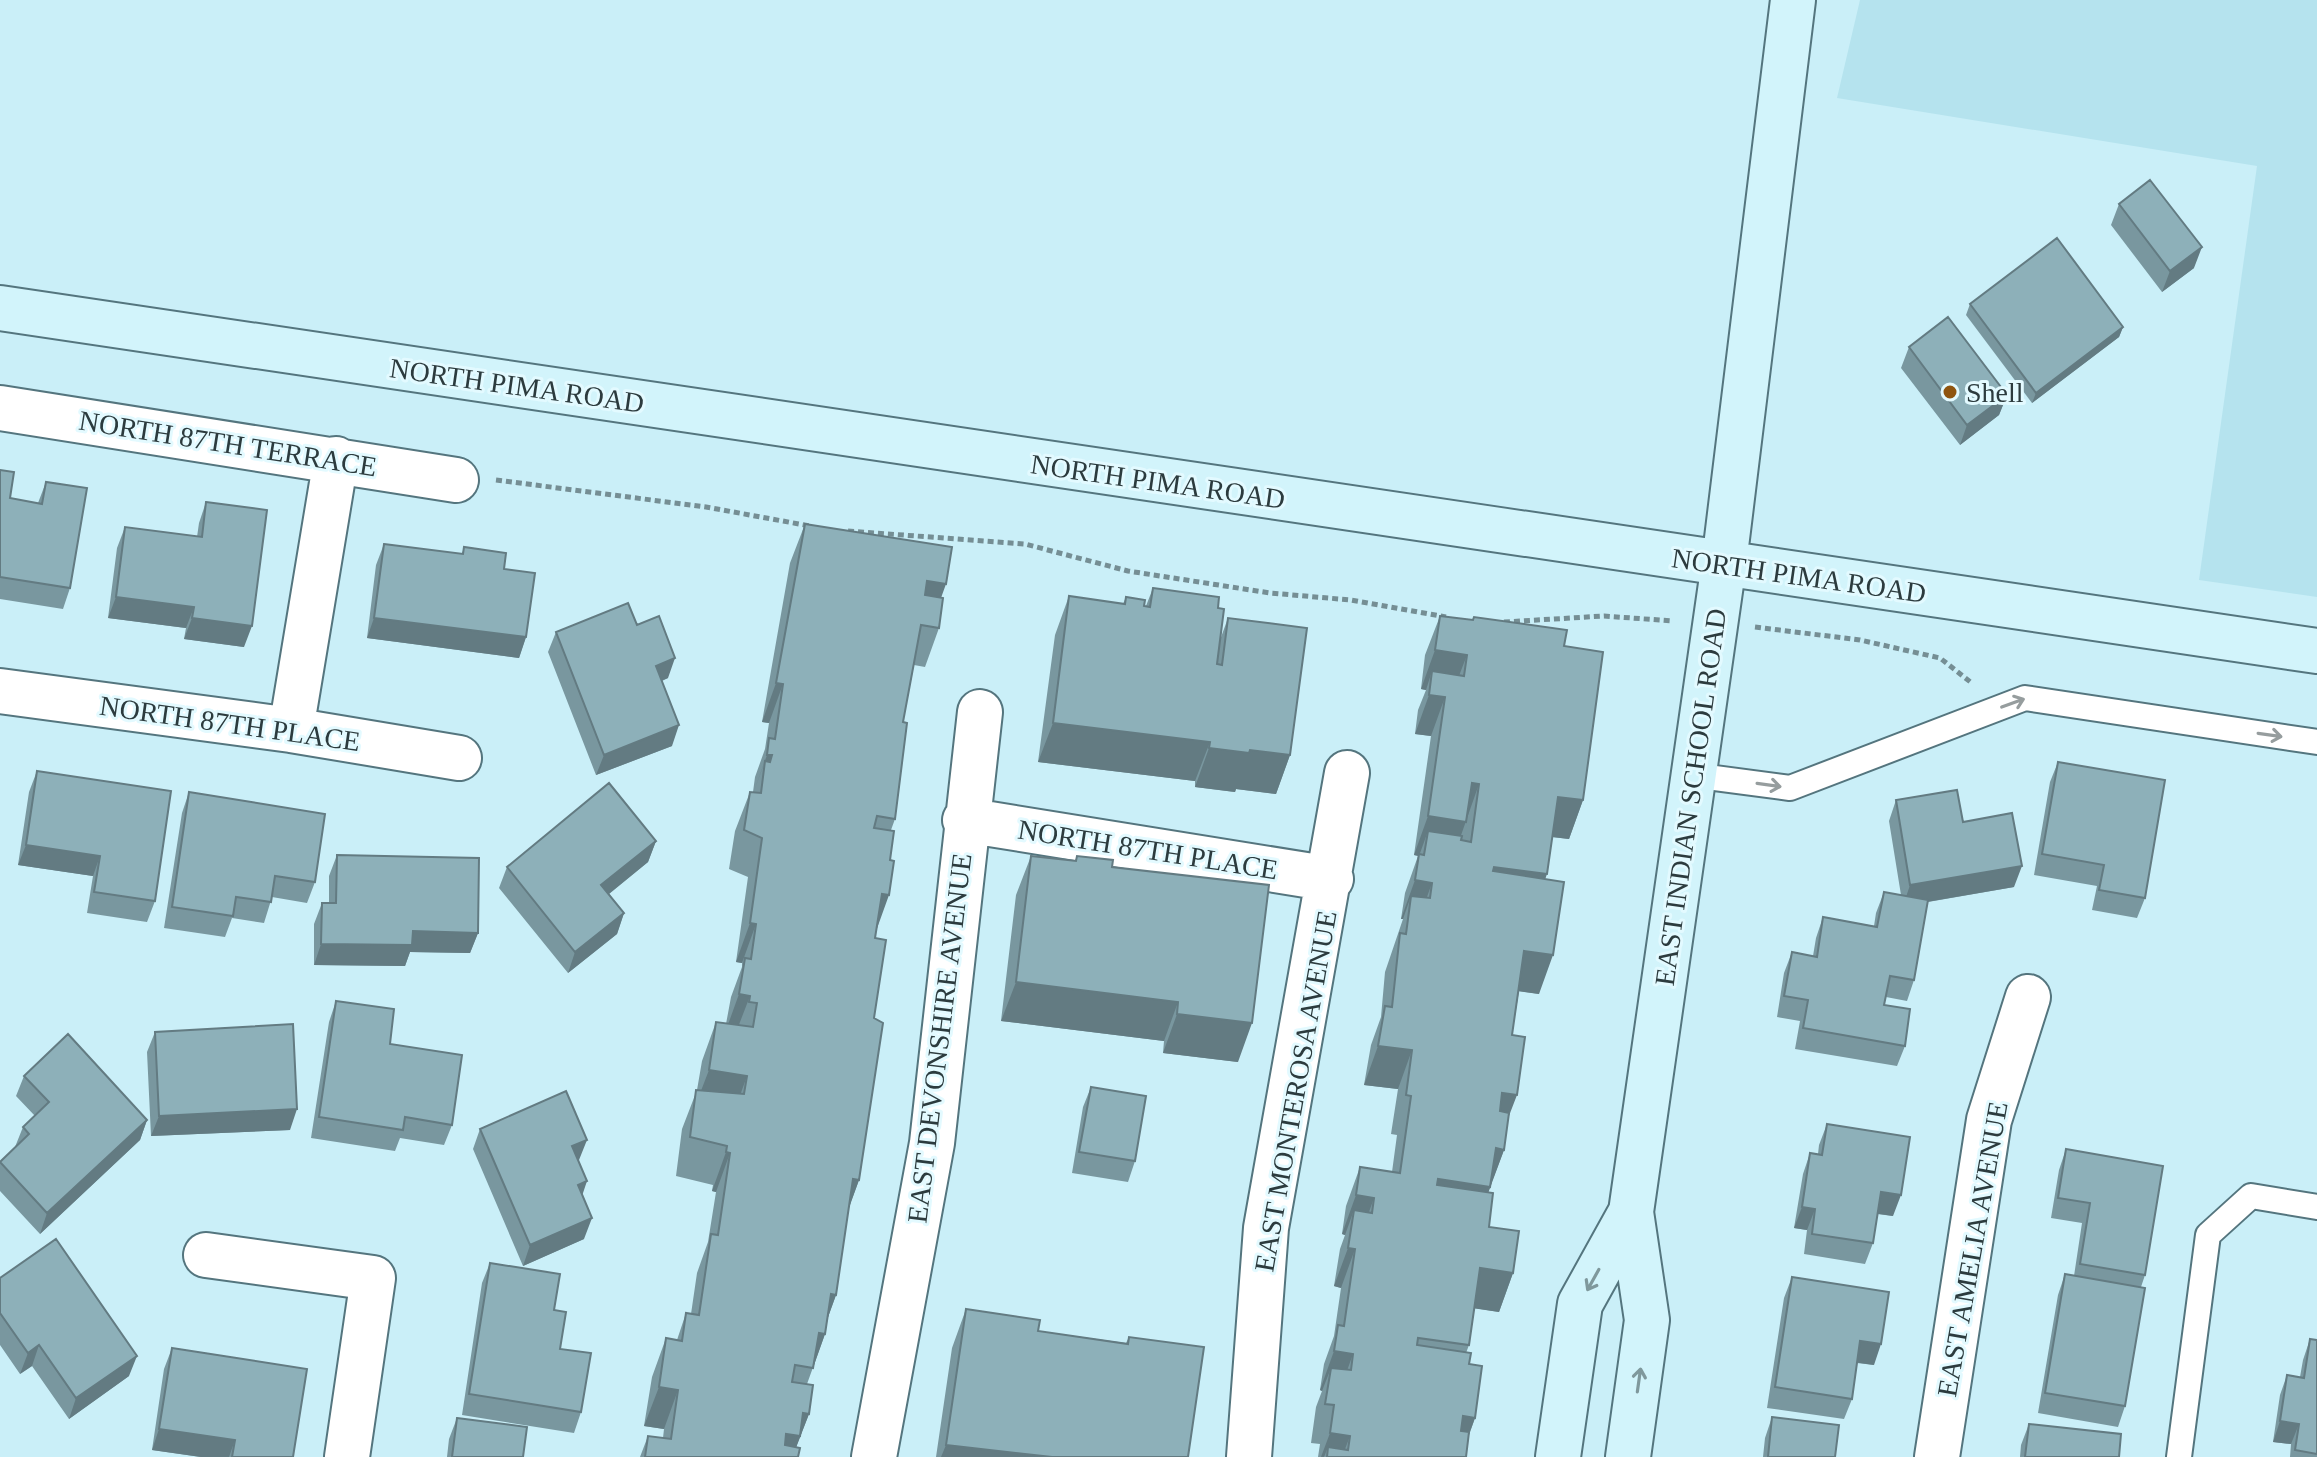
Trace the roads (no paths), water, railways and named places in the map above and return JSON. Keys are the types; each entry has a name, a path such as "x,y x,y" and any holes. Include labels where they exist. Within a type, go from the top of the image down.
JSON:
{"main road":[{"name":"EAST INDIAN SCHOOL ROAD","path":"1628,1457 1647,1320 1631,1212 1724,563 1793,0"},
{"name":"NORTH PIMA ROAD","path":"0,308 2317,651"},
{"name":"EAST INDIAN SCHOOL ROAD","path":"1558,1457 1580,1304 1631,1212"}],"street":[{"name":"NORTH 87TH TERRACE","path":"0,408 456,480"},
{"path":"291,730 336,459"},
{"name":"NORTH 87TH PLACE","path":"0,691 291,730 459,758"},
{"name":"EAST DEVONSHIRE AVENUE","path":"874,1457 932,1143 965,820 980,712"},
{"name":"EAST MONTEROSA AVENUE","path":"1249,1457 1266,1228 1331,879 1347,773"},
{"name":"NORTH 87TH PLACE","path":"965,820 1331,879"},
{"name":"EAST AMELIA AVENUE","path":"1937,1457 1989,1120 2028,997"},
{"path":"206,1255 373,1278 347,1457"}],"lane":[{"path":"1692,775 1790,788 2025,698 2317,742"},
{"path":"2179,1457 2208,1235 2251,1196 2317,1207"}],"place":[{"name":"Shell","path":"1950,392"}]}
